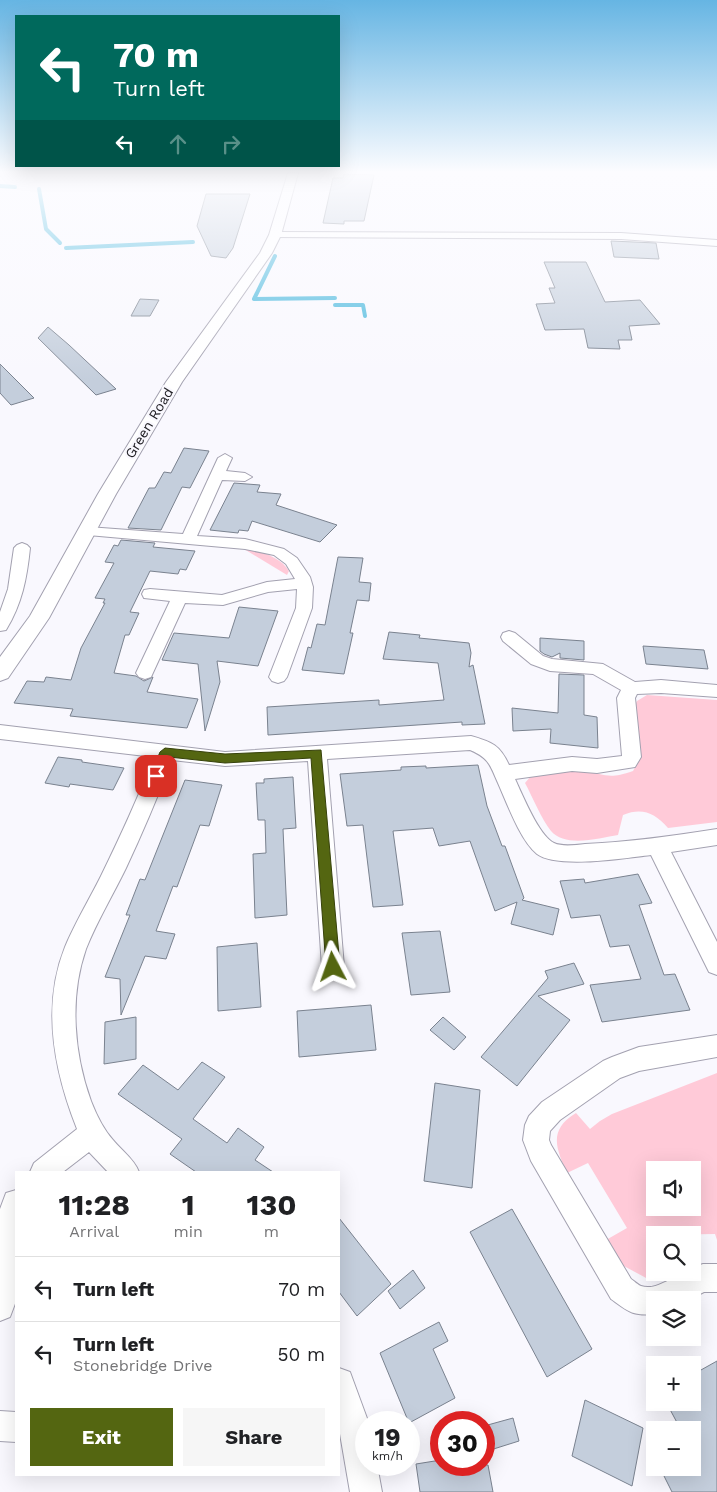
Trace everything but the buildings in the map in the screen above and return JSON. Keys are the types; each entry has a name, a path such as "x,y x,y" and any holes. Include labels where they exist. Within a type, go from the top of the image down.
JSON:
{"street":[{"name":"Green Road","path":"0,673 39,618 174,382 266,253 271,243"},
{"path":"188,539 225,458"},
{"path":"217,475 245,477"},
{"path":"88,531 245,544 279,552 292,561 304,583 304,608 278,677"},
{"path":"0,626 7,616 7,599 19,581 22,548"},
{"path":"150,594 179,598 223,600 267,587 304,583"},
{"path":"145,672 179,598"},
{"path":"509,637 537,660 550,665 597,668 632,688 661,687 717,692"},
{"path":"504,773 554,765 597,766 628,762 632,757 632,744 626,698 632,688"},
{"path":"0,732 225,759 471,743 486,748 495,755 536,838 547,850 560,853 593,852 717,837"},
{"path":"125,1171 99,1143 78,1095 70,1071 63,1010 68,974 77,943 136,825 165,752"},
{"path":"317,753 333,967"},
{"path":"657,845 717,965"},
{"path":"646,1301 638,1301 621,1289 540,1152 536,1140 538,1125 551,1111 612,1069 639,1059 717,1046"},
{"path":"44,1171 94,1132"},
{"path":"0,1307 11,1260 9,1231 12,1211 15,1205"},
{"path":"676,1291 704,1278 717,1278"},
{"path":"340,1386 353,1422 366,1492"},
{"path":"0,1426 15,1427"}],"shaded area":[{"path":"244,549 275,558 289,571 287,575"},
{"path":"647,695 717,700 717,822 668,828 653,815 636,812 623,815 618,835 593,840 574,841 557,836 544,821 525,783 531,776 563,770 576,770 607,776 633,771 638,762 634,707 637,701"},
{"path":"717,1073 717,1240 715,1234 701,1234 701,1226 646,1226 646,1278 622,1265 606,1240 627,1228 588,1163 567,1173 558,1148 557,1140 561,1126 576,1113 590,1129 612,1114"}],"waterway":[{"path":"66,248 180,243"},
{"path":"275,256 254,299 335,298"},
{"path":"335,305 363,305 365,316"}],"route":[{"path":"156,776 165,752 225,759 317,753 333,967"}]}
